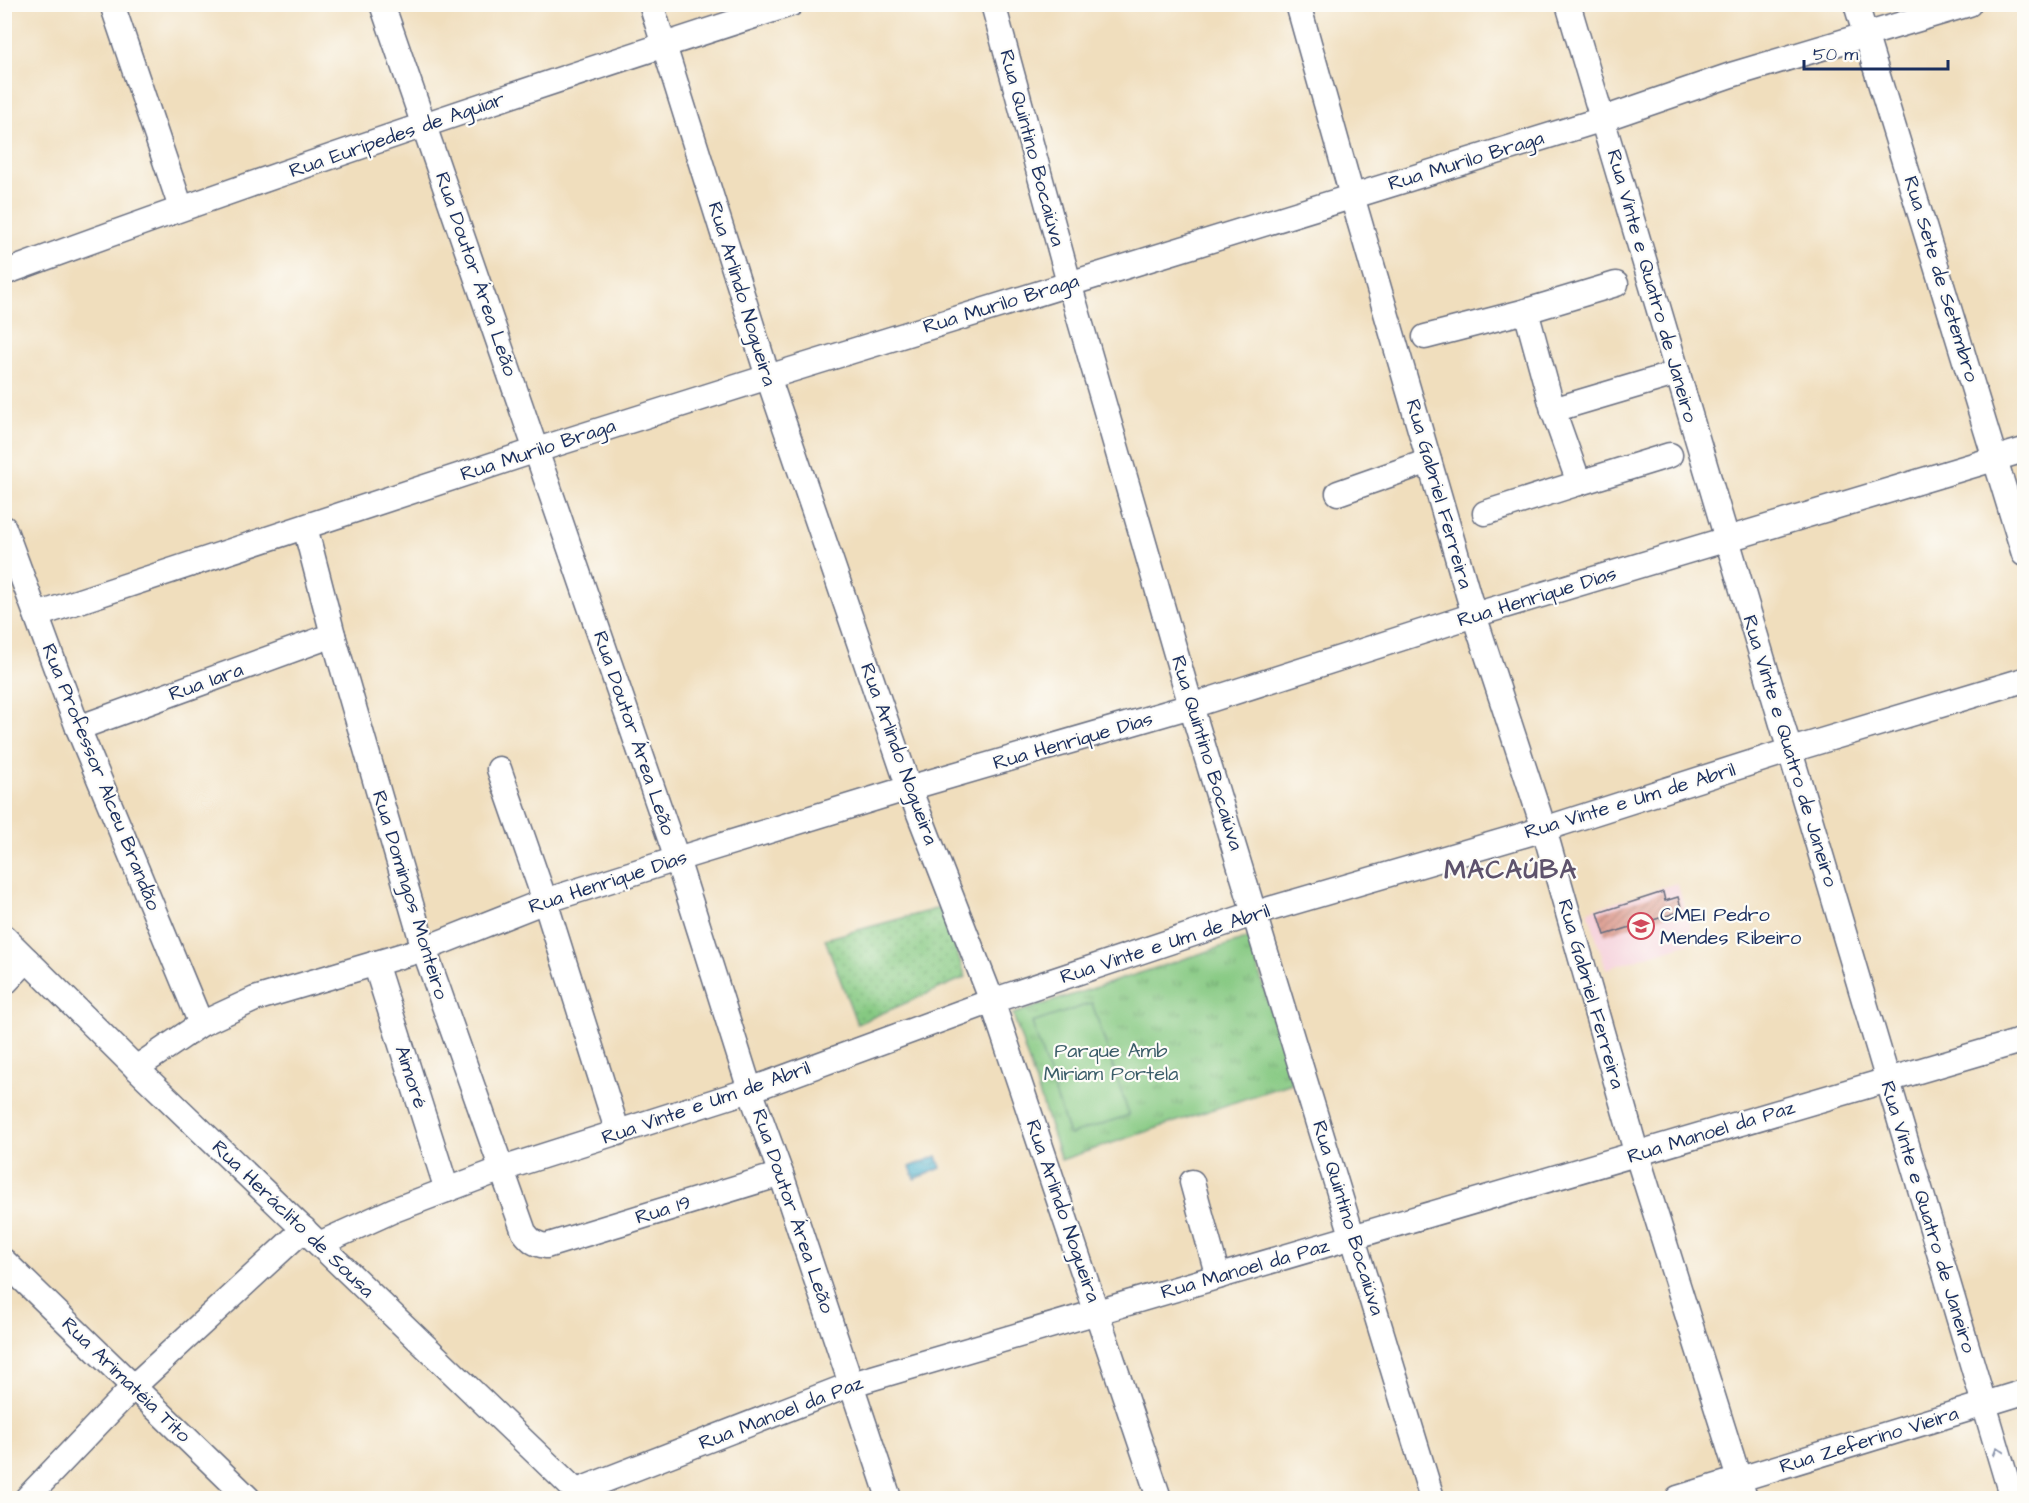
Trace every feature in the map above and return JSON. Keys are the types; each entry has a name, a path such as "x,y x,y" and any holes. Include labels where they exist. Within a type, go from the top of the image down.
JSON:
{"street":[{"path":"112,4 181,208"},
{"name":"Rua Doutor Área Leão","path":"382,4 677,859 750,1090 781,1174 889,1498"},
{"name":"Rua Arlindo Nogueira","path":"651,4 666,45 768,377 909,788 992,1001 1159,1498"},
{"name":"Rua Eurípedes de Aguiar","path":"4,273 181,208 791,4"},
{"name":"Rua Quintino Bocaiúva","path":"993,4 1069,283 1191,706 1256,913 1432,1498"},
{"name":"Rua Gabriel Ferreira","path":"1298,4 1474,615 1544,829 1637,1155 1742,1489"},
{"name":"Rua Vinte e Quatro de Janeiro","path":"1568,4 2012,1498"},
{"name":"Rua Sete de Setembro","path":"1856,4 2025,554"},
{"name":"Rua Murilo Braga","path":"37,615 537,450 1603,119 1731,75 1969,4"},
{"path":"1425,337 1526,311 1616,284"},
{"path":"1526,311 1553,410 1579,483"},
{"path":"1553,410 1678,373"},
{"name":"Rua Henrique Dias","path":"136,1068 201,1024 255,999 423,949 545,901 909,788 1191,706 1474,615 2025,450"},
{"path":"1485,513 1671,455"},
{"path":"1338,493 1429,461"},
{"name":"Rua Domingos Monteiro","path":"305,526 333,635 423,949 524,1232 537,1245 546,1246"},
{"name":"Rua Professor Alceu Brandão","path":"4,528 78,729 201,1024"},
{"name":"Rua Iara","path":"78,729 333,635"},
{"name":"Rua Vinte e Um de Abril","path":"27,1498 134,1387 311,1237 394,1210 502,1169 750,1090 992,1001 1256,913 1544,829 1791,750 2025,680"},
{"path":"499,769 545,901 618,1133"},
{"name":"Rua Heráclito de Sousa","path":"4,937 136,1068 580,1495"},
{"path":"4,984 27,960"},
{"name":"Aimoré","path":"375,963 447,1190"},
{"name":"Rua Manoel da Paz","path":"580,1495 852,1384 2025,1040"},
{"name":"Rua 19","path":"546,1246 781,1174"},
{"path":"1192,1182 1218,1277"},
{"name":"Rua Arimatéia Tito","path":"4,1261 248,1498"},
{"name":"Rua Zeferino Vieira","path":"1678,1498 1742,1489 1984,1404 2025,1392"}],"shaded area":[{"name":"CMEI Pedro Mendes Ribeiro","path":"1677,883 1695,941 1606,969 1588,911"}],"green space":[{"path":"940,908 966,977 857,1024 825,939"},
{"name":"Parque Amb Miriam Portela","path":"1249,938 1292,1083 1061,1160 1013,1014"},
{"path":"1092,1003 1129,1115 1069,1135 1032,1023"}],"water":[{"path":"937,1156 941,1168 915,1179 910,1167"}],"building":[{"path":"1663,892 1665,901 1678,897 1682,911 1605,935 1598,913"}],"place":[{"name":"CMEI Pedro Mendes Ribeiro","path":"1641,926"}],"district":[{"name":"MACAÚBA","path":"1511,870"}]}
